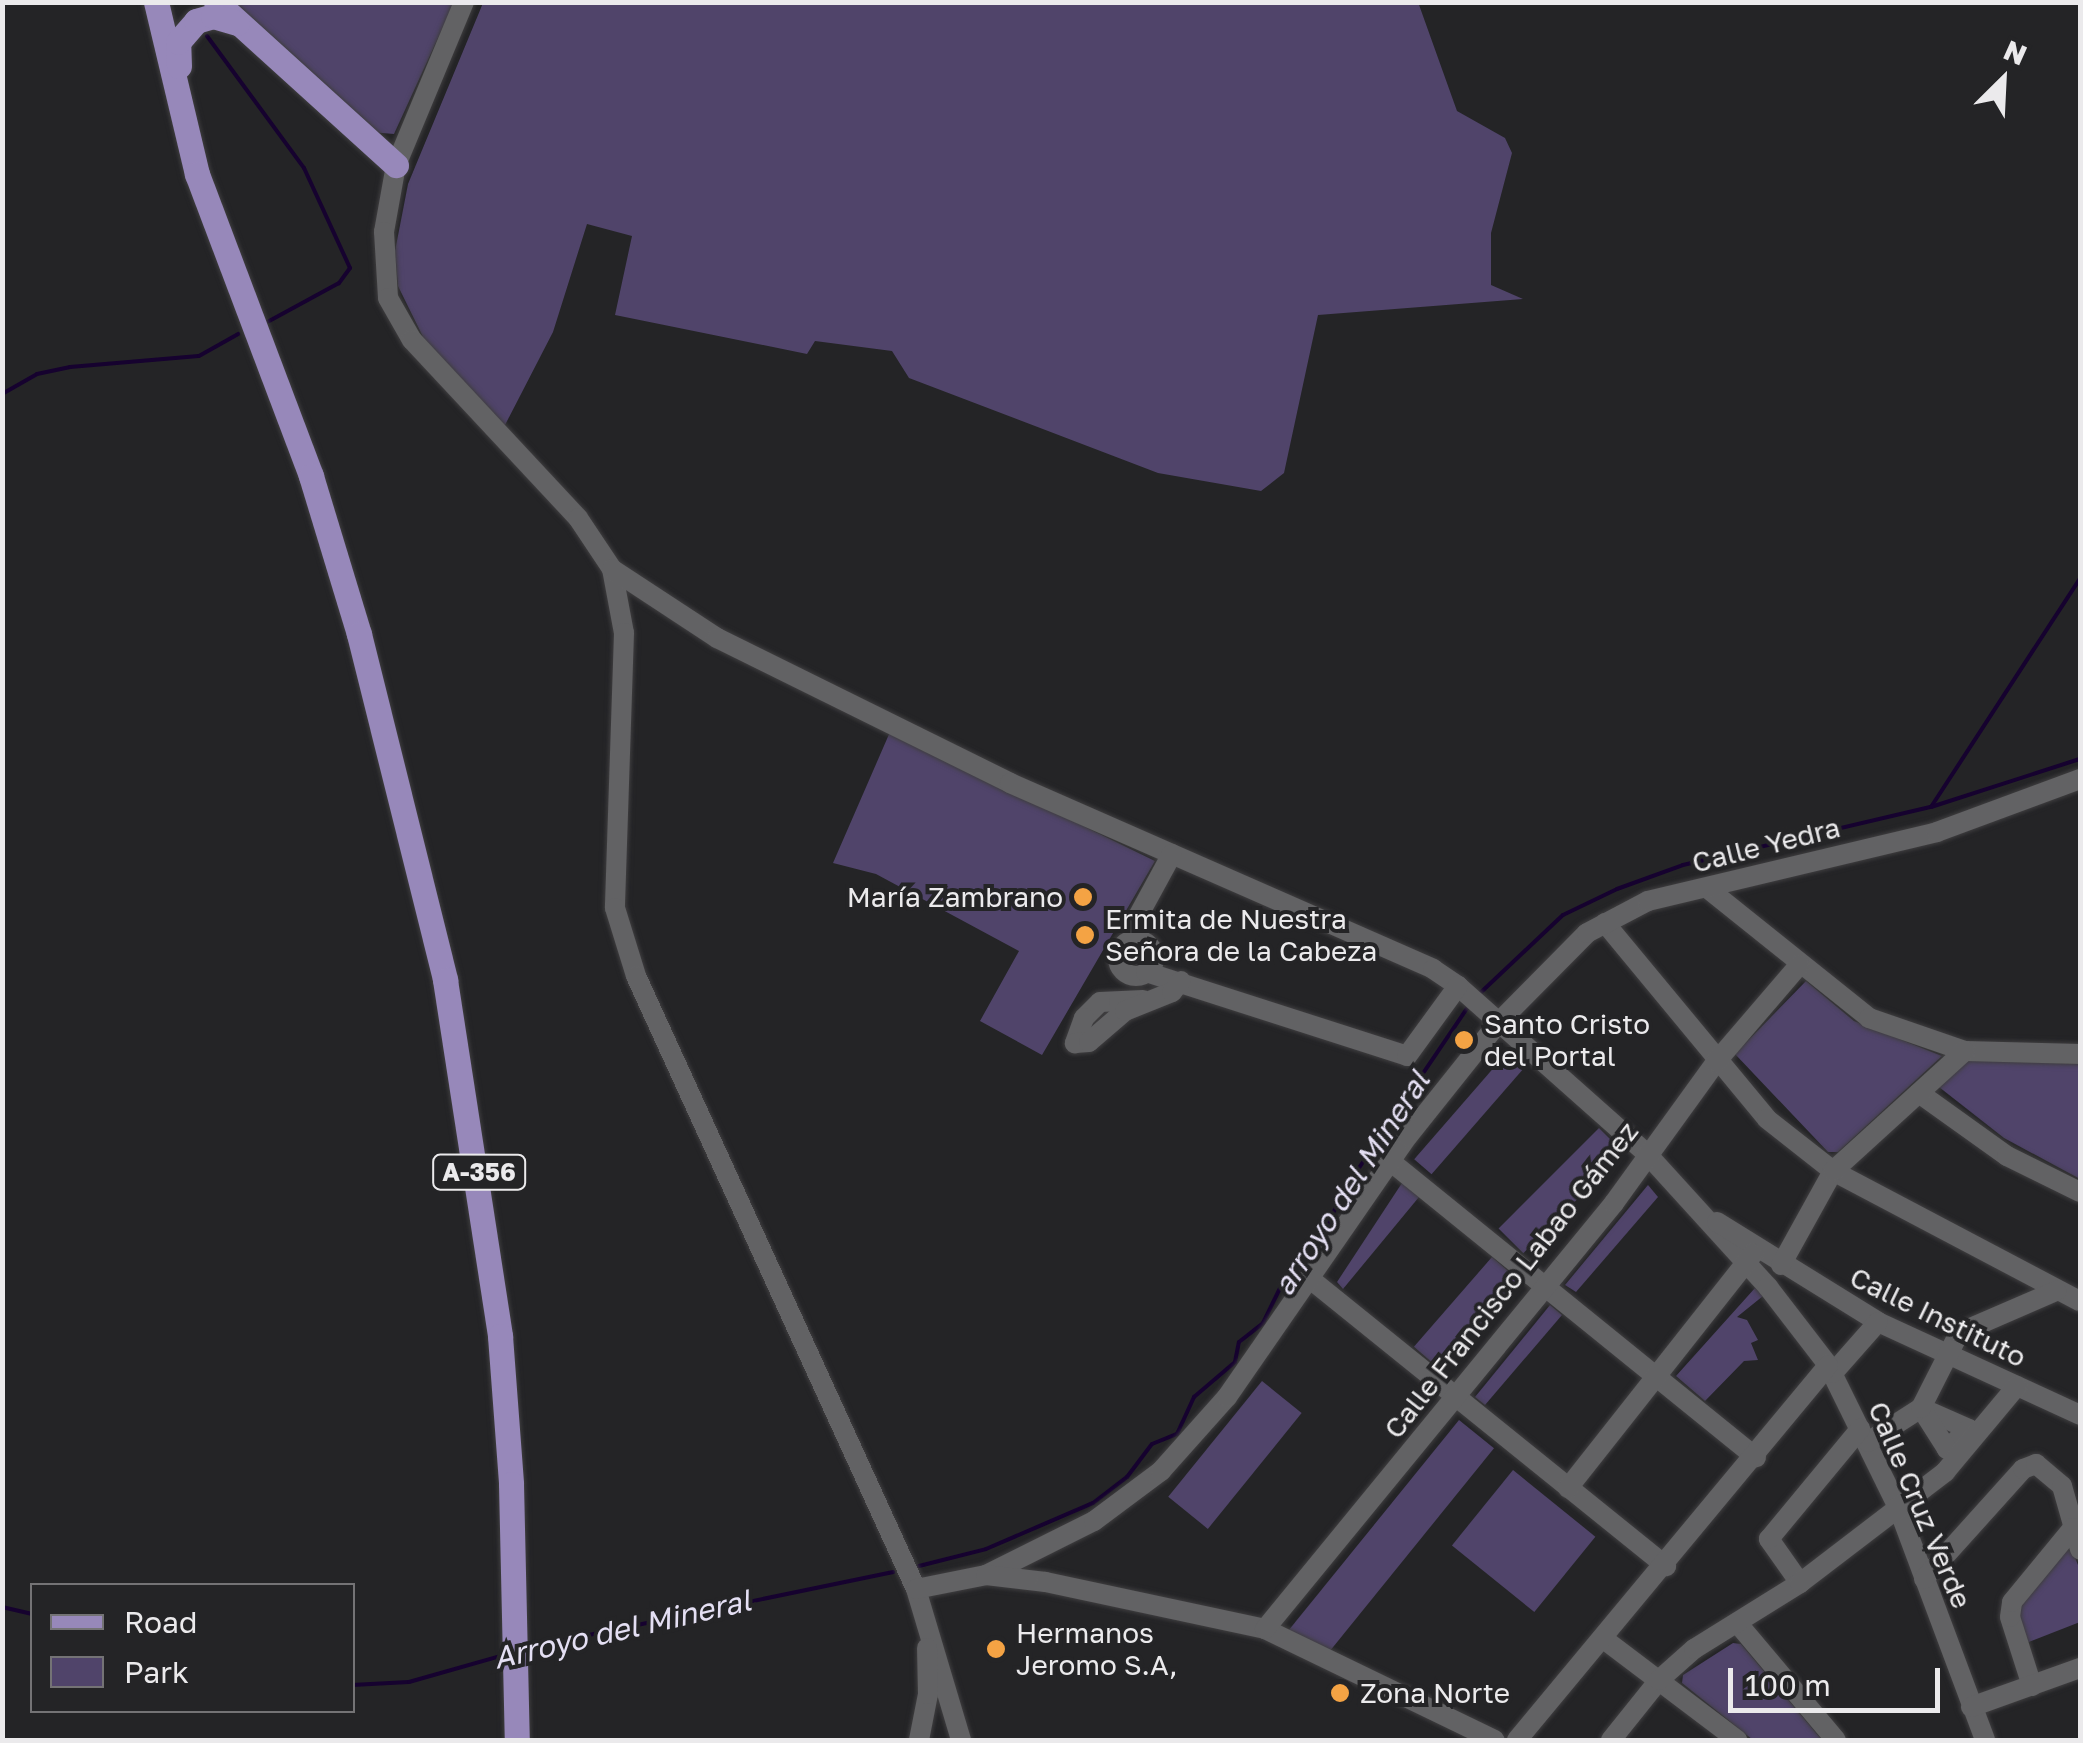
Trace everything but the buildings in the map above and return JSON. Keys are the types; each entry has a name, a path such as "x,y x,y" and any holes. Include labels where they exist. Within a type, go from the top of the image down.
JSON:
{"main road":[{"name":"A-356","path":"156,2 186,131 311,476 384,720 441,962 477,1160 500,1336 516,1633 517,1740"},
{"path":"216,2 396,164"},
{"path":"186,131 178,42 196,21 213,16 241,25"}],"street":[{"path":"464,2 396,164 382,263 399,320 578,518 612,570 624,634 625,683 615,908 636,976 916,1589 961,1740"},
{"name":"Calle Cruz Verde","path":"612,570 718,638 1010,784 1434,969 1458,986 1647,1154 1701,1215 1764,1263 1830,1369 1898,1507 1971,1707 1976,1738"},
{"name":"Calle Yedra","path":"986,1576 1049,1545 1162,1472 1227,1397 1390,1161 1499,1022 1587,933 1648,901 1937,832 2080,779"},
{"path":"1134,940 1136,920 1172,854"},
{"path":"1707,888 1869,1018 1966,1050 2080,1054"},
{"path":"1605,923 1767,1119 1833,1171 2080,1301"},
{"path":"1150,964 1135,976 1120,967 1120,950 1134,940 1144,942 1150,964 1182,980 1410,1051"},
{"path":"1150,964 1410,1051"},
{"name":"Calle Francisco Labao Gámez","path":"1265,1629 1547,1284 1716,1062 1799,965"},
{"path":"1144,1000 1160,998 1182,980"},
{"path":"1410,1051 1458,986"},
{"path":"1568,1488 1658,1376 1764,1263 1833,1171 1966,1050"},
{"path":"1919,1093 2007,1156 2080,1192"},
{"path":"1390,1161 1756,1456"},
{"name":"Calle Instituto","path":"1764,1263 1878,1322 2080,1415"},
{"path":"1309,1278 1666,1566"},
{"path":"1800,1583 1769,1539 1864,1435 1921,1408 1959,1333 2056,1291"},
{"path":"1517,1740 1830,1369 1878,1322"},
{"path":"1611,1740 1660,1680 1694,1649 1740,1625 1800,1583 1945,1472 2017,1386"},
{"path":"1924,1579 2023,1470 2036,1464 2062,1486 2080,1549"},
{"path":"2032,1686 2010,1617 2012,1602 2073,1528"},
{"path":"1046,1582 1042,1560 1049,1545"},
{"path":"916,1589 986,1576 1046,1582 1265,1629 1494,1740"},
{"path":"919,1740 929,1674 923,1611"},
{"path":"1740,1625 1836,1740"},
{"path":"1605,1640 1737,1740"},
{"path":"1971,1707 2080,1668"}],"green space":[{"path":"1418,2 1457,111 1505,138 1512,153 1491,233 1491,285 1523,299 1318,315 1284,473 1261,491 1158,473 909,378 892,351 815,341 807,354 615,315 632,236 587,224 553,332 505,425 425,341 398,286 395,251 408,184 483,3"},
{"path":"226,3 454,3 394,134 370,132"},
{"path":"890,732 1155,861 1042,1055 980,1021 1019,951 876,874 833,863"},
{"path":"1806,981 1854,1021 1942,1056 1838,1152 1828,1152 1735,1054"},
{"path":"1510,1049 1527,1064 1432,1174 1414,1159"},
{"path":"1965,1059 2080,1064 2080,1179 2004,1138 1939,1087"},
{"path":"1599,1128 1624,1153 1523,1253 1499,1228"},
{"path":"1402,1183 1419,1197 1343,1289 1337,1282"},
{"path":"1648,1185 1658,1197 1576,1292 1565,1285"},
{"path":"1492,1257 1521,1282 1443,1372 1414,1347"},
{"path":"1755,1288 1763,1296 1737,1317 1747,1320 1758,1340 1751,1343 1758,1360 1744,1361 1705,1401 1676,1376"},
{"path":"1550,1305 1562,1315 1485,1405 1475,1397"},
{"path":"1262,1381 1302,1413 1208,1529 1168,1497"},
{"path":"1459,1420 1494,1448 1323,1659 1288,1631"},
{"path":"1513,1470 1595,1537 1534,1612 1452,1545"},
{"path":"2070,1545 2080,1570 2080,1622 2026,1643 2018,1621 2020,1600"},
{"path":"1733,1643 1741,1644 1822,1740 1753,1740 1682,1683 1683,1675"}],"waterway":[{"path":"207,36 304,168 350,268 339,283 269,321"},
{"path":"2,394 37,374 70,367 199,356 238,334"},
{"path":"1931,807 2080,578"},
{"name":"arroyo del Mineral","path":"1477,996 1563,915 1617,889 1683,865 1931,807 2080,759"},
{"name":"arroyo del Mineral","path":"919,1566 986,1549 1093,1503 1127,1477 1152,1444 1177,1434 1194,1397 1235,1362 1239,1342 1263,1323 1284,1280 1310,1241 1326,1230 1342,1193 1468,1007"},
{"name":"Arroyo del Mineral","path":"526,1648 893,1572"},
{"name":"Arroyo del Mineral","path":"2,1607 30,1614"},
{"name":"Arroyo del Mineral","path":"355,1685 409,1682 507,1654"}],"place":[{"name":"María Zambrano","path":"1083,897"},
{"name":"Ermita de Nuestra Señora de la Cabeza","path":"1085,935"},
{"name":"Santo Cristo del Portal","path":"1464,1040"},
{"name":"Hermanos Jeromo S.A,","path":"996,1649"},
{"name":"Zona Norte","path":"1340,1693"}]}
